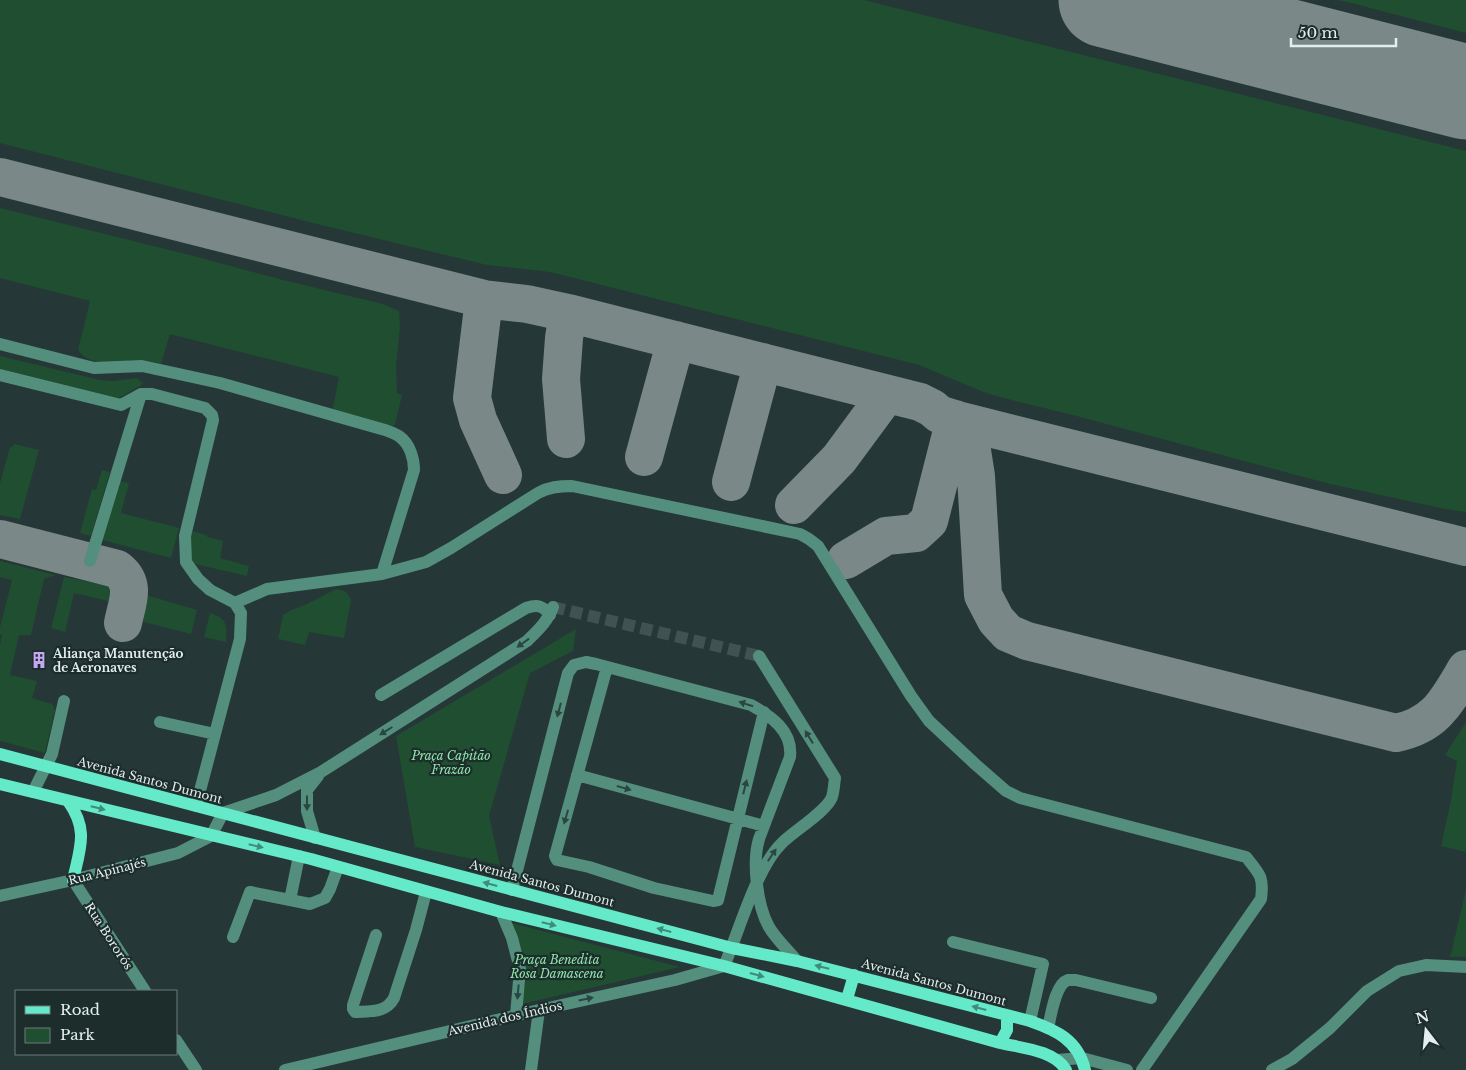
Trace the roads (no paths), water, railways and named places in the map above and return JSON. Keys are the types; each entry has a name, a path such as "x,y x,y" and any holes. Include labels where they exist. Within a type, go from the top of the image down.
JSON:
{"main road":[{"name":"Avenida Santos Dumont","path":"0,754 732,948 854,975 1030,1021 1055,1030 1072,1044 1083,1064"},
{"path":"0,784 305,858 501,912 724,966 1000,1043 1040,1052 1062,1065"},
{"path":"68,801 75,811 82,828 73,880"},
{"path":"305,858 316,838"},
{"path":"847,999 854,975"},
{"path":"1000,1043 1007,1030 1007,1016"}],"street":[{"path":"0,344 94,368 142,366 220,383 386,430 401,437 408,446 414,460 414,470 382,574"},
{"path":"0,375 121,405 140,394 152,394 205,408 212,414 213,420 185,536 186,562 198,579 210,590 235,603 241,613 240,638 196,806"},
{"path":"90,562 140,394"},
{"path":"235,603 267,589 382,574 426,562 538,493 547,488 560,486 572,486 800,534 810,539 818,546 929,721 1006,791 1020,798 1246,857 1256,869 1264,883 1261,899 1142,1070"},
{"path":"211,836 223,813 276,795 321,772 527,641 552,611 534,605 526,608 381,695"},
{"path":"724,966 757,882 770,856 781,843 826,806 832,797 835,778 759,656"},
{"path":"512,890 568,673 574,664 586,662 607,667 751,705 764,712 783,729 790,740 791,747 788,767 755,851 755,867 764,913 770,928 796,961"},
{"path":"607,667 555,858 654,888 713,901 718,900 764,712"},
{"path":"33,792 52,754 64,701"},
{"path":"160,722 215,734"},
{"path":"316,838 307,811 307,790 321,772"},
{"path":"578,775 764,826"},
{"name":"Rua Apinajés","path":"0,896 73,880 178,853 211,836"},
{"path":"290,900 305,858"},
{"path":"233,937 250,892 310,904 325,898 338,867"},
{"name":"Rua Bororós","path":"73,880 144,990"},
{"path":"376,935 353,1005 353,1009 356,1012 383,1009 390,1005 416,930 426,892"},
{"path":"501,912 512,938 520,968 516,1015"},
{"path":"954,942 1043,964 1030,1021"},
{"path":"1272,1070 1292,1059 1330,1028 1367,991 1399,970 1426,965 1466,967"},
{"name":"Avenida dos Índios","path":"285,1070 516,1015 675,980 724,966"},
{"path":"1048,1028 1053,1004 1060,986 1067,980 1076,980 1151,998"},
{"path":"531,1070 539,1010"},
{"path":"178,1043 196,1070"},
{"path":"1062,1065 1083,1064 1127,1070"}],"tunnel":[{"path":"553,607 759,656"}],"place":[{"name":"Aliança Manutenção de Aeronaves","path":"39,660"}],"park label":[{"name":"Praça Capitão Frazão","path":"451,762"},
{"name":"Praça Benedita Rosa Damascena","path":"557,966"}]}
